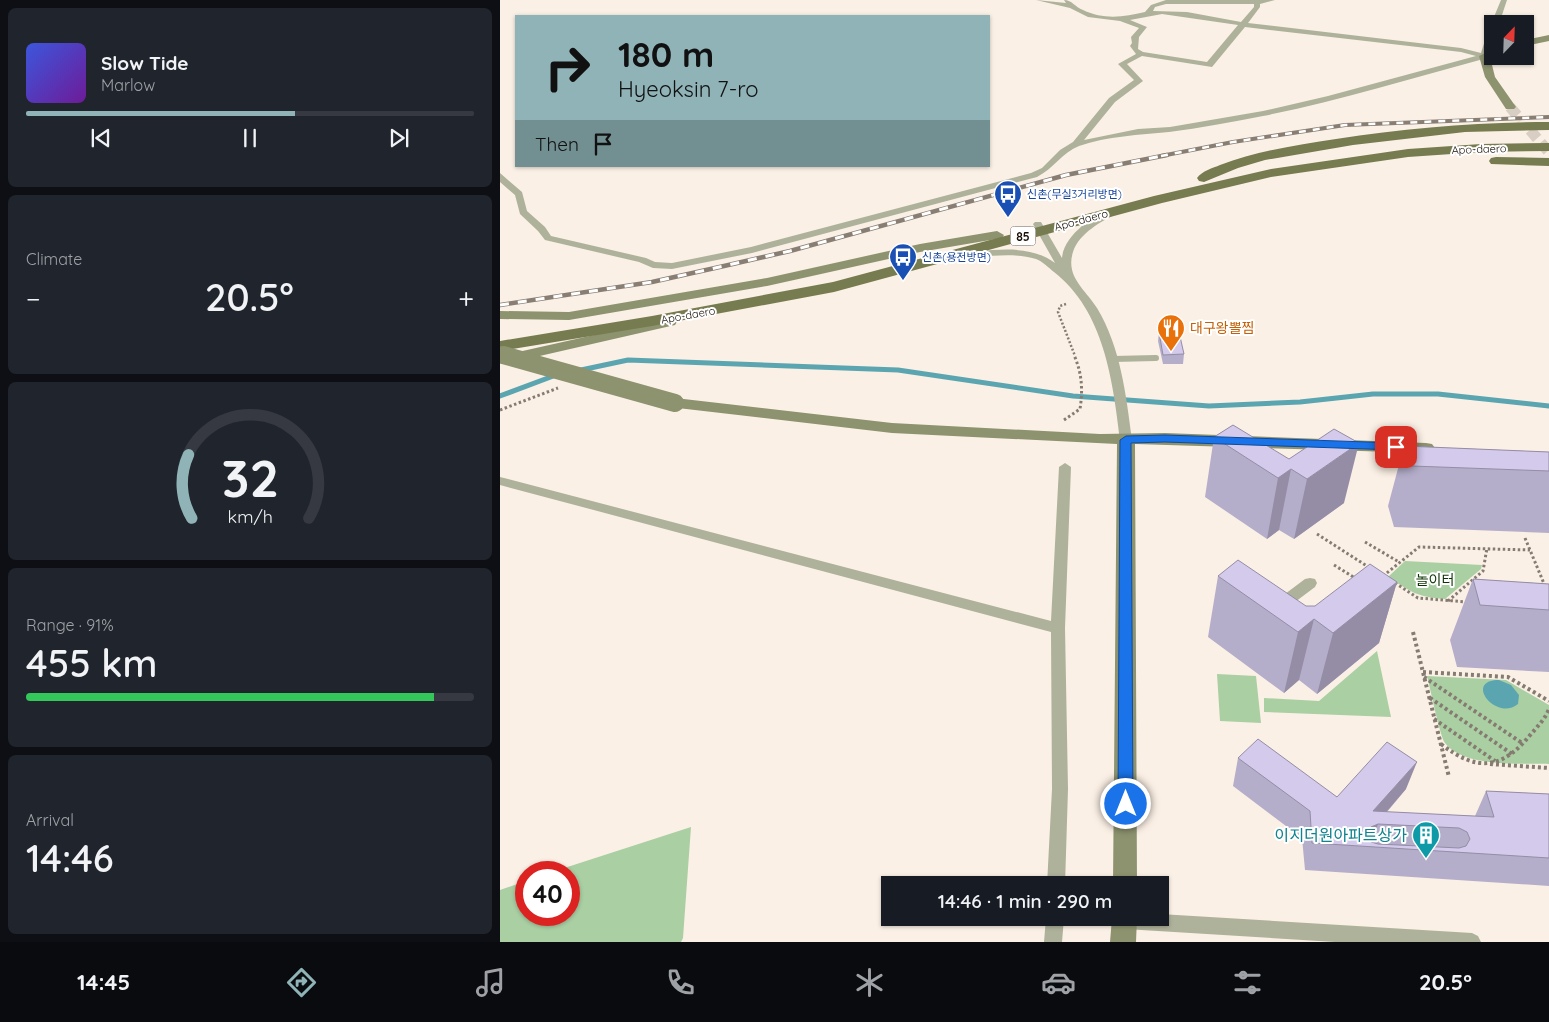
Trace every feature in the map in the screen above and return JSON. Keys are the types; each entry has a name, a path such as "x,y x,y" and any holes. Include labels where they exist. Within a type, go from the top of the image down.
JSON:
{"main road":[{"path":"1191,188 1219,170 1280,153 1365,139 1454,130 1526,125 1549,126"},
{"name":"Apo-daero","path":"500,337 596,324 794,287 997,235 1116,210 1244,172 1361,153 1464,144 1549,142"},
{"name":"Apo-daero","path":"500,346 771,300 834,287 934,261 1040,227 1191,188 1300,167 1449,150 1549,147"},
{"path":"1191,188 1394,162 1460,160 1549,162"}],"street":[{"path":"1039,0 1068,3 1076,10 1102,18 1120,19 1148,13 1182,14 1241,24 1484,53"},
{"path":"1148,13 1153,6 1166,2 1257,2 1272,0"},
{"path":"1498,15 1504,0"},
{"path":"1120,19 1143,28 1135,37 1136,43 1134,46 1135,50 1141,54 1209,64 1257,7 1257,2"},
{"path":"1534,41 1549,38"},
{"path":"1076,144 1113,97 1127,86 1139,80 1122,64 1141,54"},
{"path":"500,176 507,185 519,194 522,212 548,238 642,260 653,265 672,266 752,250 833,230 1034,175 1045,170 1062,152 1076,144 1138,131 1170,129 1263,113 1329,98 1484,55"},
{"path":"1489,65 1490,77 1510,107"},
{"path":"1069,279 1068,253 1072,246 1091,226 1116,210"},
{"path":"1040,227 1069,279 1092,310 1114,359 1122,406 1126,440 1125,876"},
{"path":"500,315 569,316 767,282 920,248 997,235"},
{"path":"934,261 991,253 1016,252 1041,258 1069,279"},
{"path":"500,360 771,300"},
{"path":"500,354 674,403 892,428 1126,440 1165,438 1441,449"},
{"path":"1056,876 1060,789 1058,628 1065,467"},
{"path":"500,481 1058,628"},
{"path":"1270,619 1274,610 1310,583"},
{"path":"1054,926 1054,942"},
{"path":"1124,926 1472,942"}],"lane":[{"path":"1114,359 1156,358"}],"path":[{"path":"1064,420 1080,409 1084,391 1077,360 1058,312 1060,306 1066,304"},
{"path":"500,410 562,386"},
{"path":"1317,534 1418,598 1468,602"},
{"path":"1525,538 1547,591"},
{"path":"1365,542 1399,562"},
{"path":"1376,581 1419,546 1530,550"},
{"path":"1448,601 1483,571 1487,548"},
{"path":"1334,565 1361,582"},
{"path":"1413,632 1449,777"},
{"path":"1423,674 1508,677 1549,701"},
{"path":"1423,674 1522,744"},
{"path":"1429,698 1512,754"},
{"path":"1488,764 1512,754 1546,716 1549,709"},
{"path":"1434,718 1495,762"},
{"path":"1440,743 1463,759 1475,764 1549,768"}],"green space":[{"name":"놀이터","path":"1405,561 1482,565 1481,569 1445,599 1427,597 1415,593 1388,577"},
{"path":"1377,651 1391,717 1264,712 1264,698 1319,701"},
{"path":"1217,674 1256,676 1261,723 1220,721"},
{"path":"1427,676 1506,680 1549,705 1549,764 1509,764 1479,760 1465,757 1454,751 1443,739"},
{"path":"691,827 683,938 681,942 500,942 500,890 515,885 515,926 580,926 580,863"}],"water":[{"path":"1499,680 1511,685 1519,695 1518,704 1509,708 1501,708 1487,699 1483,692 1484,686 1489,682"}],"building":[{"path":"1159,332 1179,332 1184,354 1163,355"},
{"path":"1233,425 1289,459 1334,429 1359,443 1307,479 1291,469 1278,478 1214,437"},
{"path":"1404,446 1549,452 1549,471 1412,466"},
{"path":"1238,560 1306,606 1315,606 1370,564 1397,582 1333,633 1314,619 1298,632 1218,576"},
{"path":"1473,579 1549,584 1549,610 1480,605"},
{"path":"1258,739 1337,797 1387,742 1417,762 1373,811 1494,817 1486,791 1549,794 1549,858 1312,843 1310,811 1238,758","holes":["1378,824 1459,828 1467,832 1470,839 1466,846 1459,848 1378,844 1371,842 1367,835 1371,827"]}],"waterway":[{"path":"581,370 628,360 898,370 1073,396 1209,406 1300,402 1373,394 1438,394 1549,406"},
{"path":"500,396 556,375"}],"tunnel":[{"path":"1510,107 1521,120"},
{"path":"1530,130 1548,151"}],"railway":[{"path":"1161,156 1233,142 1345,125 1549,117"},
{"path":"500,305 652,282 724,266 790,251 1066,175 1167,155"}],"place":[{"name":"신촌(무실3거리방면)","path":"1008,218"},
{"name":"신촌(용전방면)","path":"903,281"},
{"name":"대구왕뽈찜","path":"1171,352"},
{"name":"이지더원아파트상가","path":"1426,859"}],"route":[{"path":"1126,804 1126,440 1165,438 1396,447"}]}
